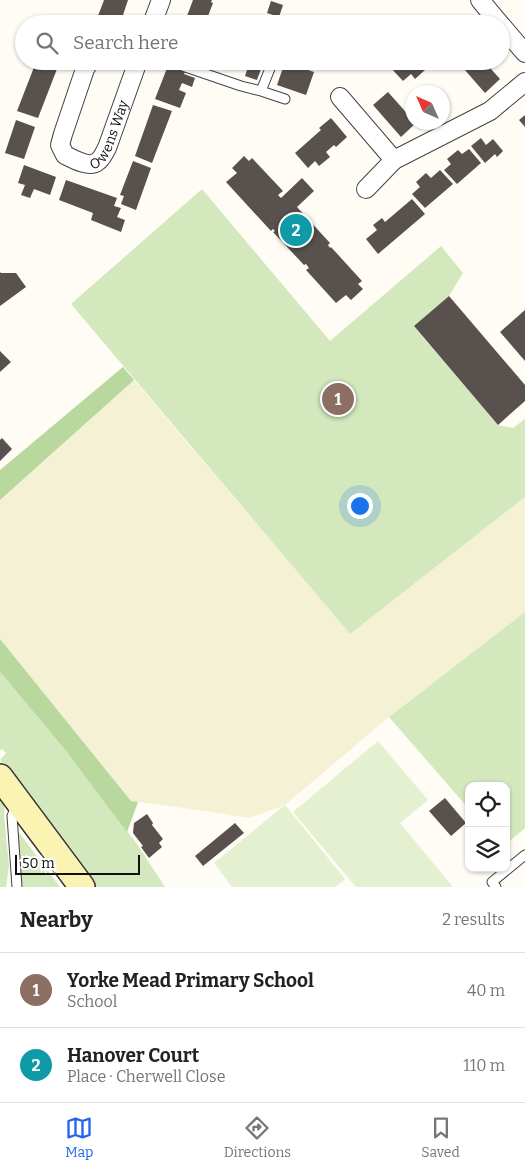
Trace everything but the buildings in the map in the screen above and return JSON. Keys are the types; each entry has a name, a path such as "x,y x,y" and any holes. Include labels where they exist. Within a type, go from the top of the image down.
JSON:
{"street":[{"path":"155,15 161,0"},
{"path":"480,0 493,15"},
{"path":"510,35 525,53"},
{"name":"Owens Way","path":"85,70 60,145 65,155 88,164 97,163 107,148 132,70"},
{"path":"366,189 394,160 490,111 525,82"},
{"path":"340,97 394,160"},
{"path":"0,777 82,887"}],"lane":[{"path":"194,70 285,99"},
{"path":"261,91 269,70"},
{"path":"17,887 12,816 18,802"},
{"path":"496,887 492,882 525,855"}],"shaded area":[{"path":"134,380 350,634 525,497 525,612 389,717 285,805 249,818 131,801 0,639 0,500"}],"green space":[{"path":"202,189 330,341 441,246 463,273 449,296 414,327 498,425 513,428 525,419 525,497 350,634 71,304"},
{"path":"123,367 134,380 0,500 0,470"},
{"path":"525,612 525,828 510,841 510,782 465,782 465,804 389,717"},
{"path":"0,639 131,801 138,802 127,832 66,751 0,672"},
{"path":"0,672 66,751 137,844 165,887 95,887 0,760 6,753 2,749 0,750"},
{"path":"378,741 428,800 400,823 453,887 356,887 293,812"},
{"path":"0,793 4,803 9,866 6,887 0,887"},
{"path":"285,805 345,879 335,887 232,887 214,863"},
{"path":"12,823 60,887 20,887"}],"place":[{"name":"Hanover Court","path":"296,230"},
{"name":"Yorke Mead Primary School","path":"338,399"}]}
